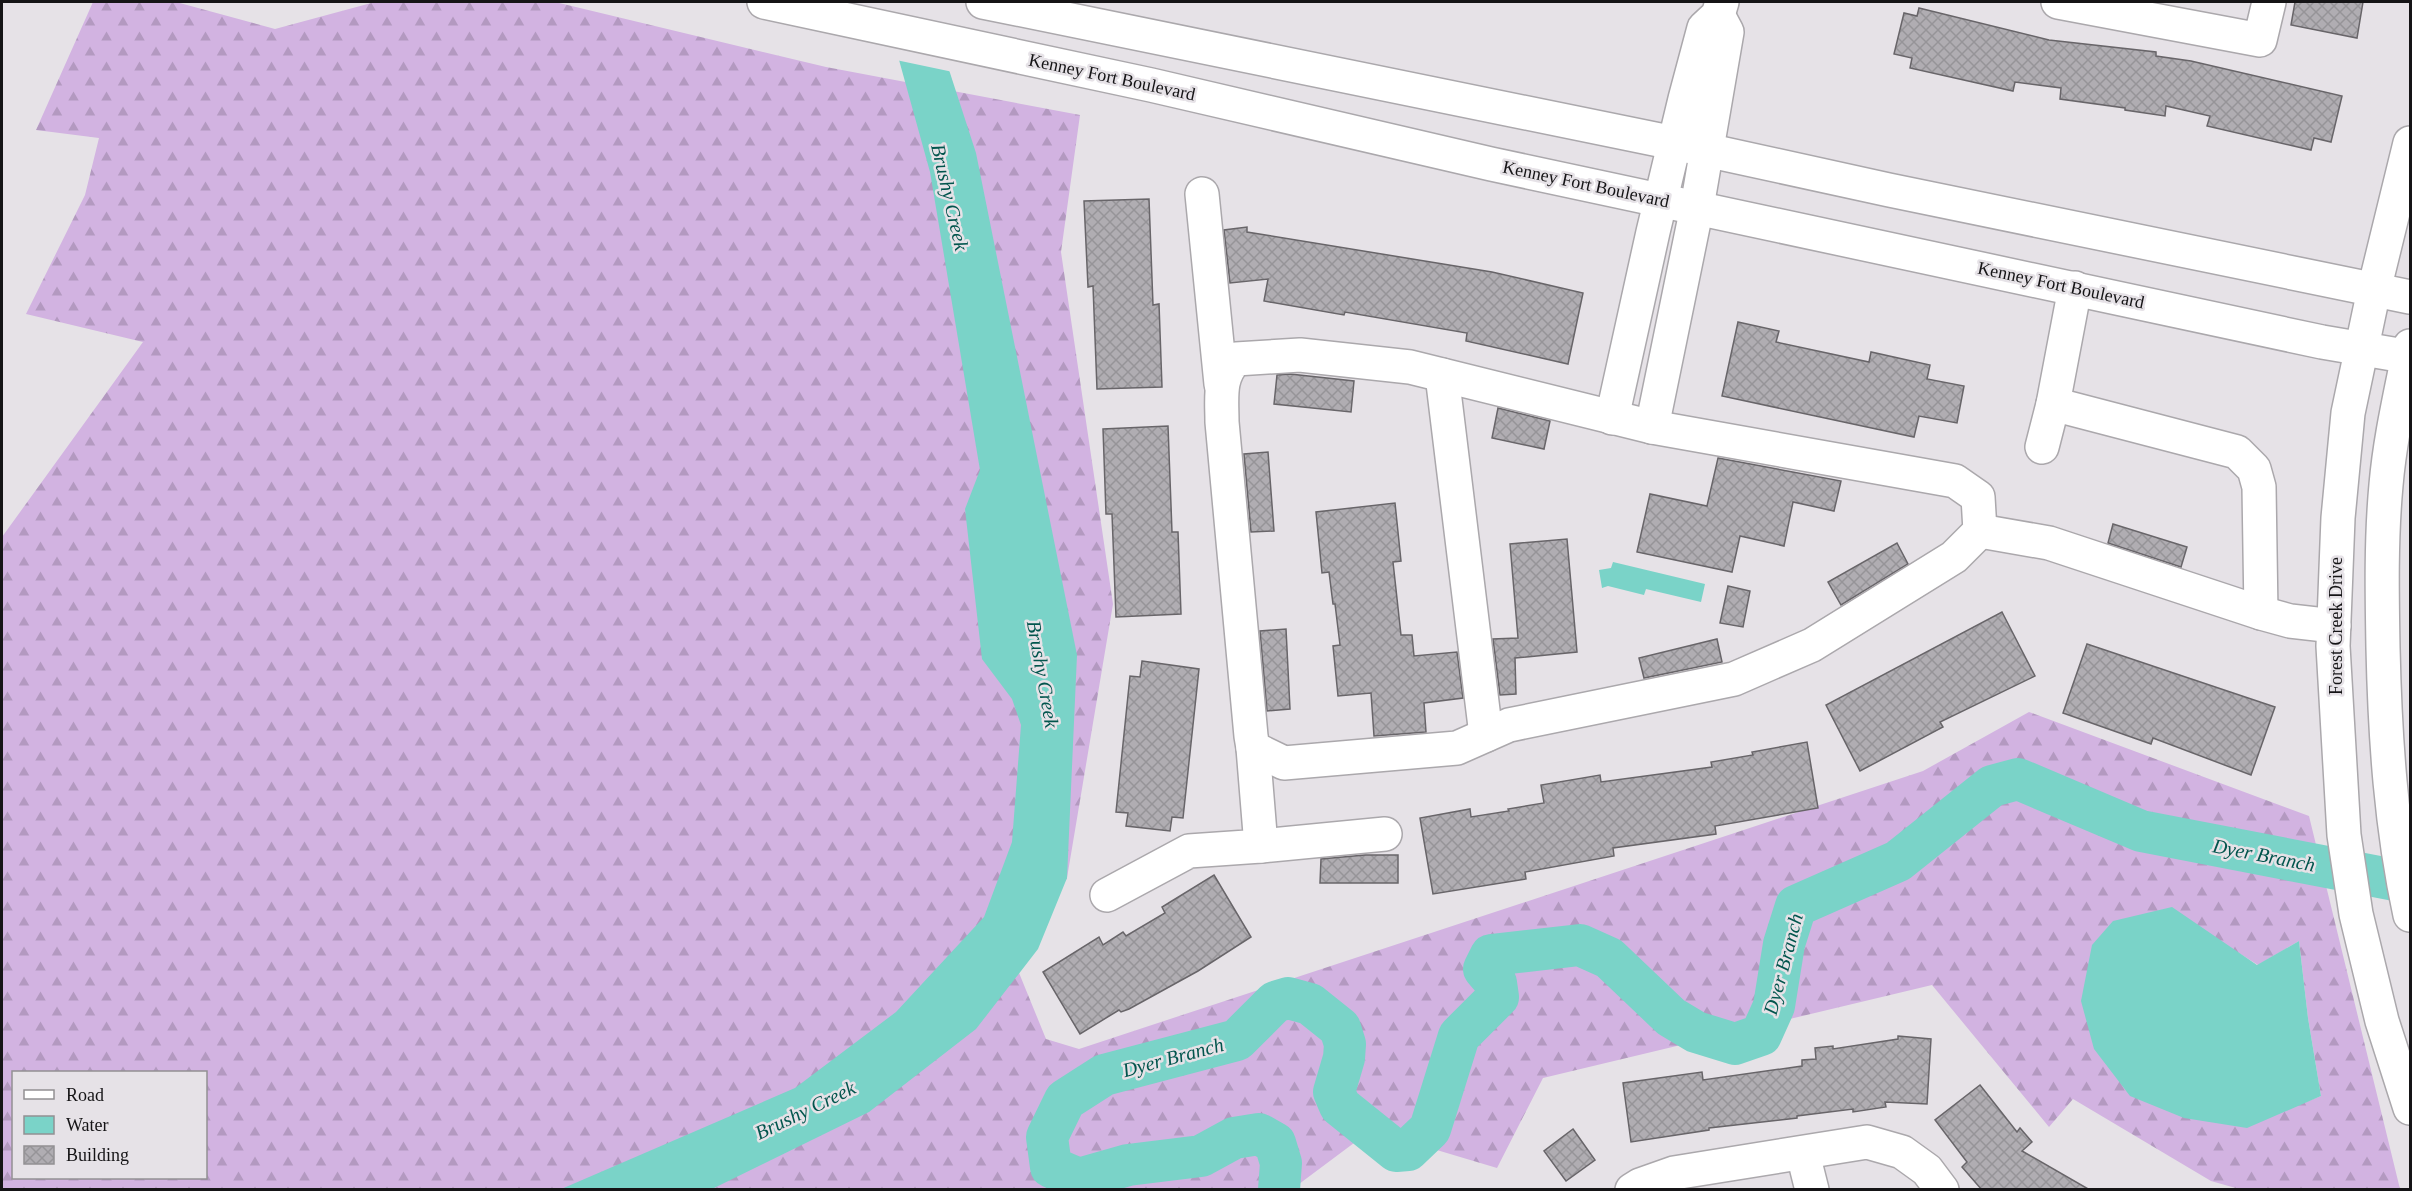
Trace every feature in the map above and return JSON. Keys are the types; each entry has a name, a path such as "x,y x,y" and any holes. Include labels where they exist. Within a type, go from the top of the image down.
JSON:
{"street":[{"name":"Kenney Fort Boulevard","path":"764,2 1151,85 1491,164 2322,342 2410,353"},
{"path":"983,2 1707,149 1889,190 2410,297"},
{"path":"2058,2 2260,40 2269,2"},
{"path":"1612,418 1660,199 1704,28 1720,8"},
{"path":"1652,427 1697,207 1727,32 1720,8"},
{"name":"Forest Creek Drive","path":"2410,143 2374,290 2347,425 2338,518 2332,646 2344,835 2356,914 2382,1021 2410,1108"},
{"path":"1202,194 1261,846"},
{"path":"2042,447 2076,288"},
{"path":"2410,353 2397,411 2386,482 2381,544 2388,759 2395,832 2410,915"},
{"path":"1221,384 1227,368 1236,359 1300,355 1410,367 1652,427 1955,481 1978,497 1980,531 1954,557 1822,638 1734,679 1509,725 1457,748 1284,763 1253,748"},
{"path":"1442,375 1485,735"},
{"path":"2053,404 2237,452 2254,469 2259,487 2247,610"},
{"path":"1980,531 2049,543 2247,610 2290,621 2334,626"},
{"path":"1107,895 1189,851 1385,834"},
{"path":"1632,1190 1674,1173 1867,1142 1902,1152 1927,1170 1942,1190"},
{"path":"1803,1154 1812,1190"}],"green space":[{"path":"93,2 176,2 275,29 375,2 555,2 826,67 1080,115 1061,252 1113,604 1067,878 1015,963 1046,1039 1079,1049 1923,771 2029,712 2309,816 2400,1189 2239,1189 2211,1181 2073,1099 2049,1127 1932,985 1543,1078 1497,1168 1420,1145 1358,1140 1291,1190 2,1190 2,537 143,342 26,314 85,195 99,138 36,130","holes":["2299,941 2308,1018 2321,1096 2296,1106 2234,950 2258,965"]}],"water":[{"name":"Brushy Creek","path":"883,2 927,2 976,153 1077,655 1067,878 1038,949 976,1029 869,1112 712,1189 559,1190 795,1088 896,1012 984,917 1012,842 1021,725 1012,699 982,659 965,509 980,470 930,172"},
{"path":"1613,562 1705,584 1701,602 1646,589 1644,595 1608,586 1602,588 1599,570 1611,568"},
{"path":"2172,907 2257,965 2299,941 2308,1018 2321,1096 2247,1128 2184,1118 2130,1096 2094,1049 2081,1001 2092,945 2113,921"}],"pier":[{"path":"880,2 930,2 953,72 896,60"}],"building":[{"path":"2295,2 2363,2 2357,38 2291,25"},
{"path":"1919,8 2049,40 2156,52 2156,56 2191,61 2342,96 2331,142 2314,138 2311,150 2207,126 2210,116 2166,106 2165,116 2060,99 2061,88 2015,82 2013,91 1910,68 1912,58 1894,54 1904,13 1917,16"},
{"path":"1149,199 1153,305 1159,304 1162,387 1097,389 1093,286 1088,287 1084,201"},
{"path":"1247,227 1247,232 1492,272 1583,293 1568,364 1466,341 1467,333 1264,301 1268,279 1230,283 1224,230"},
{"path":"1738,322 1779,331 1776,342 1869,362 1871,352 1930,365 1927,379 1964,386 1957,423 1919,416 1914,437 1722,396"},
{"path":"1290,374 1354,381 1351,412 1274,404 1277,375"},
{"path":"1498,408 1550,421 1544,449 1492,438"},
{"path":"1168,426 1172,532 1178,532 1181,614 1116,617 1112,514 1106,514 1103,429"},
{"path":"1268,452 1274,531 1251,532 1244,454"},
{"path":"1718,458 1841,481 1834,511 1793,502 1784,546 1740,536 1732,572 1637,552 1650,494 1707,506"},
{"path":"1395,503 1401,561 1393,562 1401,635 1412,635 1414,656 1457,652 1463,698 1424,703 1426,732 1374,736 1371,693 1338,696 1333,646 1340,645 1329,572 1322,573 1316,512"},
{"path":"2113,524 2187,547 2181,567 2108,543"},
{"path":"1567,539 1577,652 1515,658 1516,694 1500,695 1493,639 1518,638 1510,544"},
{"path":"1897,543 1908,564 1841,605 1828,582"},
{"path":"1728,586 1750,591 1743,627 1720,623"},
{"path":"2002,612 2035,676 1940,722 1943,727 1860,771 1826,705"},
{"path":"1286,629 1290,709 1267,711 1260,631"},
{"path":"1717,639 1722,662 1644,678 1639,658"},
{"path":"2087,644 2275,707 2251,775 2153,738 2151,744 2063,713"},
{"path":"1142,661 1199,669 1183,818 1172,817 1170,831 1126,826 1128,813 1116,812 1130,676 1140,677"},
{"path":"1807,742 1818,808 1715,826 1716,834 1613,848 1614,856 1525,872 1526,879 1433,894 1420,818 1470,809 1471,817 1509,811 1508,809 1544,803 1541,785 1600,775 1601,782 1712,767 1711,762"},
{"path":"1398,855 1398,883 1320,883 1321,859"},
{"path":"1214,875 1251,937 1198,971 1129,1009 1121,1012 1119,1010 1080,1034 1043,972 1099,937 1103,945 1123,932 1126,936 1165,913 1162,907"},
{"path":"1898,1036 1931,1039 1927,1104 1885,1102 1886,1107 1853,1112 1853,1109 1709,1128 1709,1130 1631,1142 1623,1083 1702,1072 1703,1080 1802,1066 1802,1060 1816,1059 1815,1048 1833,1046 1833,1049 1898,1039"},
{"path":"1980,1085 2017,1132 2020,1128 2032,1142 2022,1151 2090,1190 1982,1190 1962,1167 1967,1162 1935,1120"},
{"path":"1573,1129 1595,1160 1566,1181 1544,1151"}],"waterway":[{"name":"Dyer Branch","path":"1279,1190 1281,1163 1275,1143 1259,1134 1234,1138 1201,1156 1128,1165 1079,1179 1051,1167 1047,1137 1065,1100 1104,1075 1237,1040 1275,1002 1288,998 1310,1004 1340,1028 1345,1044 1344,1058 1334,1092 1340,1106 1396,1151 1408,1150 1430,1129 1459,1036 1498,997 1496,983 1484,969 1491,955 1580,945 1609,958 1671,1017 1696,1032 1735,1044 1761,1035 1774,1006 1784,944 1796,906 1898,861 1992,786 2018,779 2141,831 2410,883"}]}
